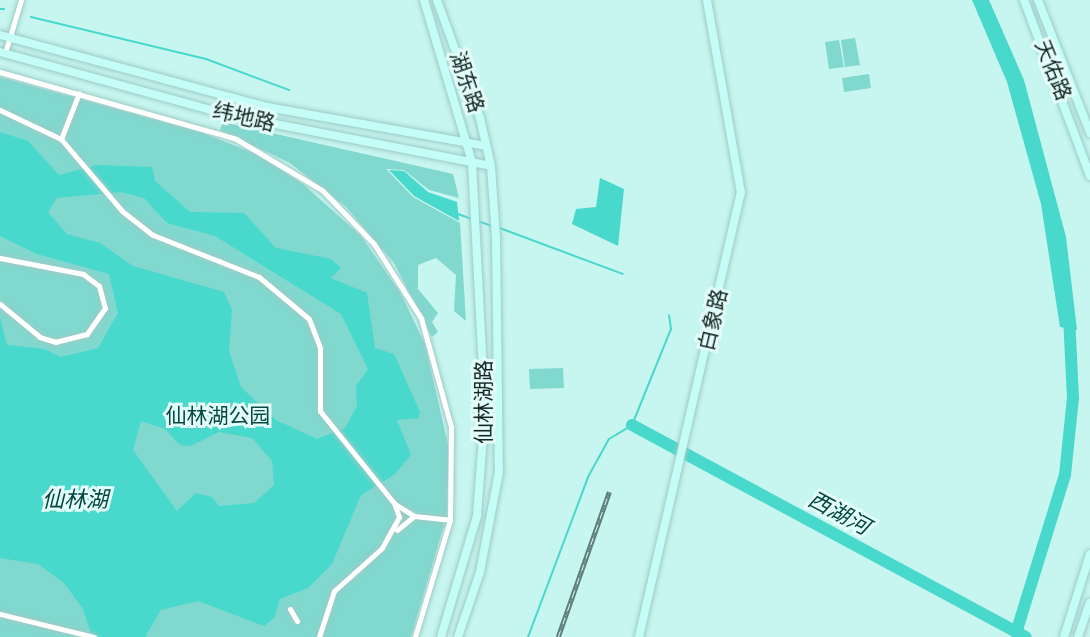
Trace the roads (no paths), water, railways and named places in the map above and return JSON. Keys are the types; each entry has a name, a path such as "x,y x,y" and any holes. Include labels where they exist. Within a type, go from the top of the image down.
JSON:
{"main road":[{"name":"湖东路","path":"424,0 468,142 472,162"},
{"name":"湖东路","path":"437,0 491,166"},
{"name":"白象路","path":"639,637 741,193 707,0"},
{"name":"天佑路","path":"1024,0 1090,176"},
{"name":"天佑路","path":"1038,0 1090,132"},
{"name":"纬地路","path":"0,35 267,106 486,146"},
{"name":"纬地路","path":"3,52 229,115 491,166"},
{"name":"仙林湖路","path":"441,637 472,539 483,471 485,411 477,205 472,162"},
{"name":"仙林湖路","path":"458,637 486,544 499,472 496,238 491,166"},
{"path":"472,539 486,544"},
{"path":"1064,637 1072,620 1090,554"},
{"path":"1078,637 1090,603"}],"street":[{"path":"3,52 21,0"},
{"path":"0,72 206,129 265,153 322,190 374,244 421,318 446,396 452,454 450,520 415,637"},
{"path":"60,139 79,93"},
{"path":"0,110 60,139 85,164 112,199 153,235 259,277 297,306 320,348 319,407 327,424 394,503 414,516 450,520"},
{"path":"0,258 83,274 99,286 105,308 87,334 56,342 40,337 0,304"},
{"path":"394,503 395,533"},
{"path":"319,637 334,591 414,516"},
{"path":"290,609 297,621"},
{"path":"0,614 94,637"}],"water":[{"path":"972,0 989,0 1024,80 1066,237 1077,330 1060,327 1041,204 1007,82"},
{"name":"仙林湖","path":"0,132 28,141 59,175 96,165 152,167 155,181 190,212 244,213 276,248 331,259 341,268 331,278 367,293 375,348 394,354 420,412 419,418 397,420 411,455 394,475 361,495 332,564 308,588 280,599 274,618 264,626 198,601 161,610 145,637 92,637 83,609 64,583 38,564 0,558 0,318 7,345 44,349 61,357 98,348 118,313 109,274 37,254 0,236","holes":["121,192 144,198 167,223 215,236 341,314 368,369 356,386 357,406 345,428 317,439 276,420 241,387 229,351 232,310 224,292 133,266 100,243 67,234 48,212 57,198","141,421 165,429 180,445 191,446 219,432 252,438 272,461 274,485 254,503 219,506 212,497 196,493 177,511 133,450"]},
{"path":"389,170 404,171 428,192 457,202 459,221 414,196"},
{"path":"600,178 624,189 618,246 572,224 576,209 596,207"}],"waterway":[{"path":"31,17 206,59 289,90"},
{"path":"458,214 472,219"},
{"path":"478,221 492,226"},
{"path":"497,227 623,274"},
{"path":"528,637 588,477 609,439 632,425 671,329 669,315"},
{"path":"1016,633 1065,475 1073,398 1069,315"},
{"name":"西湖河","path":"632,425 1025,637"}],"railway":[{"path":"558,637 609,492"}],"park label":[{"name":"仙林湖公园","path":"218,416"}]}
